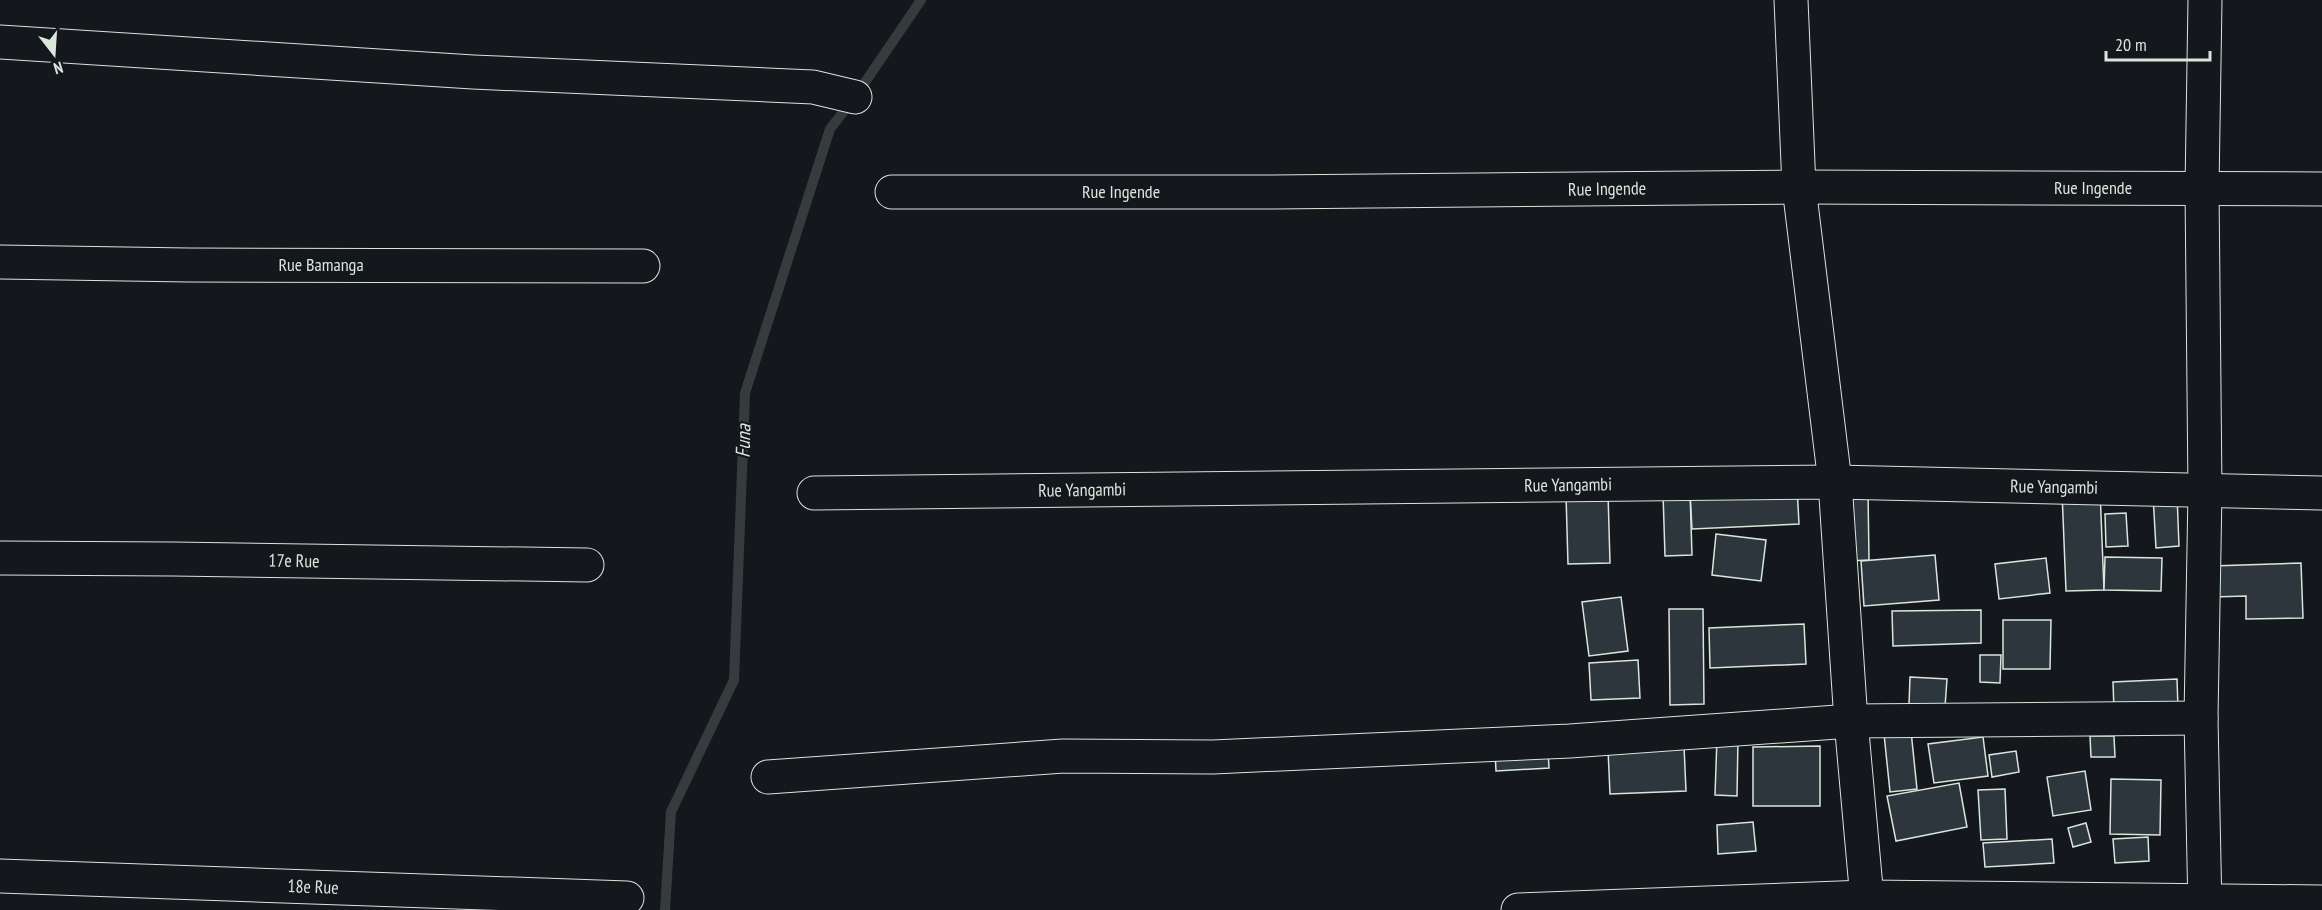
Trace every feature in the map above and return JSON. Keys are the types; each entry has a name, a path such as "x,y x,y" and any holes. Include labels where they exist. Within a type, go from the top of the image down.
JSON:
{"street":[{"path":"1791,0 1799,187 1835,482 1851,722 1867,904"},
{"path":"2205,0 2202,188 2205,490 2201,718 2205,905"},
{"path":"0,42 473,72 813,87 855,97"},
{"name":"Rue Ingende","path":"892,192 1284,192 1799,187 2322,189"},
{"name":"Rue Bamanga","path":"0,262 643,266"},
{"name":"Rue Yangambi","path":"814,493 1835,482 2322,493"},
{"name":"17e Rue","path":"0,558 587,565"},
{"path":"768,777 1063,756 1213,758 1570,741 1851,722 2201,718"},
{"name":"18e Rue","path":"0,876 627,898"},
{"path":"1518,910 1867,904 2205,905 2322,902"}],"building":[{"path":"1797,486 1799,524 1692,529 1690,492"},
{"path":"2100,490 2104,590 2066,591 2062,492"},
{"path":"1690,492 1692,555 1665,556 1663,493"},
{"path":"1845,492 1868,492 1869,560 1847,561"},
{"path":"1608,493 1610,563 1568,564 1566,495"},
{"path":"2177,494 2179,546 2156,548 2153,495"},
{"path":"2126,513 2128,546 2106,547 2105,514"},
{"path":"1716,534 1766,540 1761,581 1712,575"},
{"path":"1935,555 1939,600 1864,606 1861,561"},
{"path":"2105,557 2162,558 2161,591 2104,590"},
{"path":"2046,558 2050,593 1999,599 1995,564"},
{"path":"2301,563 2303,618 2246,619 2246,596 2213,597 2212,566"},
{"path":"1621,597 1628,651 1589,656 1582,602"},
{"path":"1669,609 1703,609 1704,704 1670,705"},
{"path":"1981,610 1981,643 1893,646 1892,611"},
{"path":"2003,620 2051,620 2050,669 2003,669"},
{"path":"1804,624 1806,664 1710,668 1709,628"},
{"path":"1980,655 2001,655 2000,683 1980,682"},
{"path":"1638,660 1640,698 1591,700 1589,663"},
{"path":"1910,677 1947,679 1945,707 1909,705"},
{"path":"2177,679 2178,708 2114,711 2113,682"},
{"path":"1911,731 1917,789 1890,792 1884,734"},
{"path":"2090,736 2114,736 2115,757 2091,757"},
{"path":"1983,737 1988,776 1934,783 1928,744"},
{"path":"1717,738 1738,738 1737,796 1715,795"},
{"path":"1684,746 1686,791 1610,794 1608,749"},
{"path":"1820,746 1820,806 1753,806 1753,747"},
{"path":"1548,750 1549,768 1496,771 1495,752"},
{"path":"2016,751 2019,772 1992,777 1989,755"},
{"path":"2085,771 2091,810 2053,816 2047,777"},
{"path":"2111,779 2161,780 2160,835 2110,834"},
{"path":"1959,783 1967,827 1896,841 1887,796"},
{"path":"2005,789 2007,839 1981,840 1978,790"},
{"path":"1753,822 1756,851 1718,854 1717,825"},
{"path":"2086,823 2091,842 2073,847 2068,828"},
{"path":"2148,837 2149,861 2115,863 2113,839"},
{"path":"2052,839 2054,863 1985,867 1983,843"}],"waterway":[{"name":"Funa","path":"665,910 671,812 734,680 745,393 830,129 855,97 921,0"}]}
